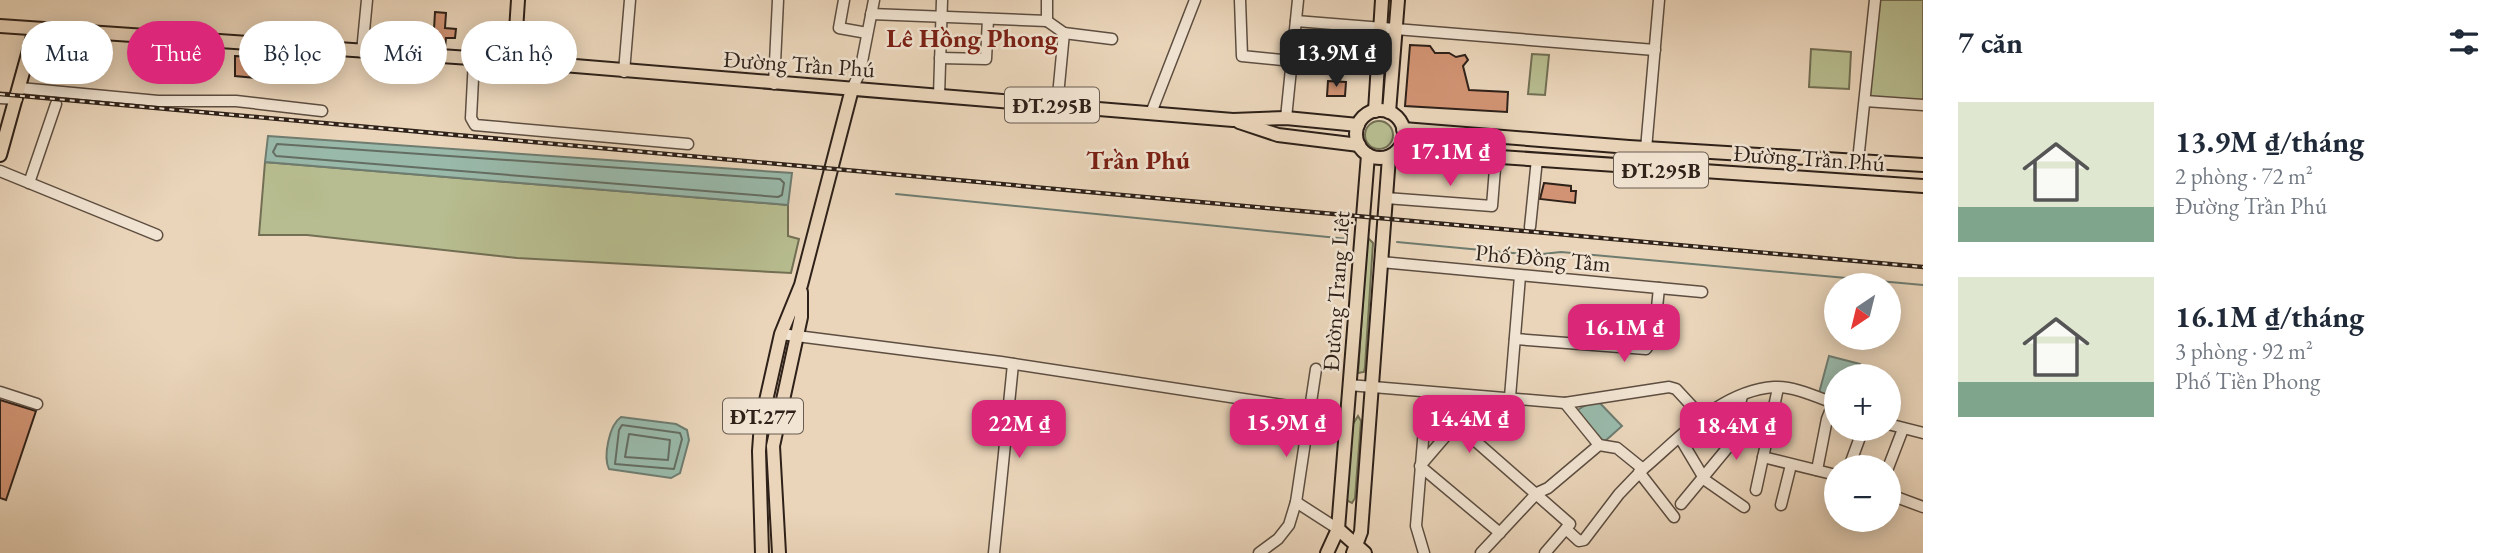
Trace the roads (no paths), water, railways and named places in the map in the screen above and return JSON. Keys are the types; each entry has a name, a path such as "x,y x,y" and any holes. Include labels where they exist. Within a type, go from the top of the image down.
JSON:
{"main road":[{"path":"517,21 518,0"},
{"path":"1375,111 1381,0"},
{"path":"1389,112 1398,0"},
{"name":"ĐT.295B","path":"0,26 21,28"},
{"name":"ĐT.295B","path":"113,34 360,52"},
{"name":"Đường Trần Phú","path":"577,67 1233,120 1286,118 1358,125"},
{"path":"0,155 21,84"},
{"name":"ĐT.277","path":"779,553 774,446 797,337 802,285 852,89"},
{"path":"1375,111 1389,112 1399,119 1404,139 1394,153 1380,158 1363,150 1356,137 1358,125 1365,115 1375,111"},
{"path":"1285,136 1286,118"},
{"path":"1267,132 1269,119"},
{"name":"Đường Trần Phú","path":"1233,120 1267,132 1363,150"},
{"name":"Đường Trần Phú","path":"1403,129 1646,149 1923,165"},
{"path":"1532,139 1534,159"},
{"path":"1645,168 1646,149"},
{"name":"Đường Trang Liệt","path":"1327,553 1338,529 1363,150"},
{"name":"Đường Trần Phú","path":"1394,153 1496,156 1923,186"},
{"name":"Đường Trang Liệt","path":"1356,551 1361,532 1386,198 1394,153"},
{"path":"1858,161 1858,182"},
{"name":"ĐT.277","path":"762,553 760,437 781,334 802,285"},
{"path":"1338,529 1356,551"}],"street":[{"path":"364,21 366,0"},
{"path":"624,72 630,0"},
{"path":"774,84 778,0"},
{"path":"844,0 839,28 867,33"},
{"path":"852,89 860,73 874,0"},
{"path":"939,96 942,0"},
{"path":"1047,0 1047,21"},
{"path":"1151,113 1195,0"},
{"path":"1240,0 1242,56 1292,61"},
{"path":"1286,118 1298,0"},
{"path":"1646,149 1659,0"},
{"path":"1858,161 1875,0"},
{"path":"871,14 1047,21 1064,33 1112,39"},
{"path":"940,58 986,59 988,19"},
{"path":"1296,21 1655,50"},
{"path":"1057,106 1064,33"},
{"path":"473,84 471,118 475,125 688,144"},
{"path":"0,98 19,94 158,101 246,102 322,111"},
{"path":"1865,101 1923,105"},
{"path":"29,183 56,104"},
{"path":"1386,198 1492,206 1496,156"},
{"path":"1530,227 1534,159"},
{"path":"0,171 157,235"},
{"name":"Phố Đồng Tâm","path":"1381,262 1702,292"},
{"path":"1510,397 1520,276"},
{"path":"1515,339 1646,349 1651,346 1654,337 1659,288"},
{"path":"781,334 1013,364 1346,418"},
{"path":"994,553 1013,364"},
{"path":"1259,553 1278,539 1289,525 1296,502 1316,369"},
{"path":"1349,385 1564,403 1669,387 1676,389 1702,417"},
{"path":"1756,490 1778,388"},
{"path":"1566,529 1579,541 1583,541 1619,494 1641,471 1723,402 1778,388 1824,400"},
{"path":"0,392 37,404"},
{"path":"1427,392 1456,424 1570,524 1545,553"},
{"path":"1423,553 1416,526 1427,392"},
{"path":"1681,503 1729,446 1742,396"},
{"path":"1564,403 1600,445 1617,448 1641,471 1674,517"},
{"path":"1420,467 1456,424"},
{"path":"1893,455 1903,429 1923,433"},
{"path":"1817,470 1824,434"},
{"path":"1680,438 1703,478 1744,507"},
{"path":"1482,553 1537,493 1548,488 1600,445"},
{"path":"1763,457 1824,472"},
{"path":"1782,505 1791,465"},
{"path":"1420,467 1500,533"},
{"path":"1901,499 1923,507"},
{"path":"1296,502 1338,529"}],"water":[{"path":"268,136 792,173 788,205 265,162"},
{"path":"1829,356 1860,364 1827,364"},
{"path":"1824,374 1824,395 1819,393"},
{"path":"1596,399 1622,426 1604,442 1576,411"},
{"path":"621,417 676,424 687,430 689,440 680,473 671,478 609,469 608,442 613,427"}],"waterway":[{"path":"896,194 1348,239"},
{"path":"1397,242 1533,255 1561,252 1923,285"}],"railway":[{"path":"0,94 1923,267"}],"district":[{"name":"Lê Hồng Phong","path":"972,38"},
{"name":"Trần Phú","path":"1138,160"}]}
